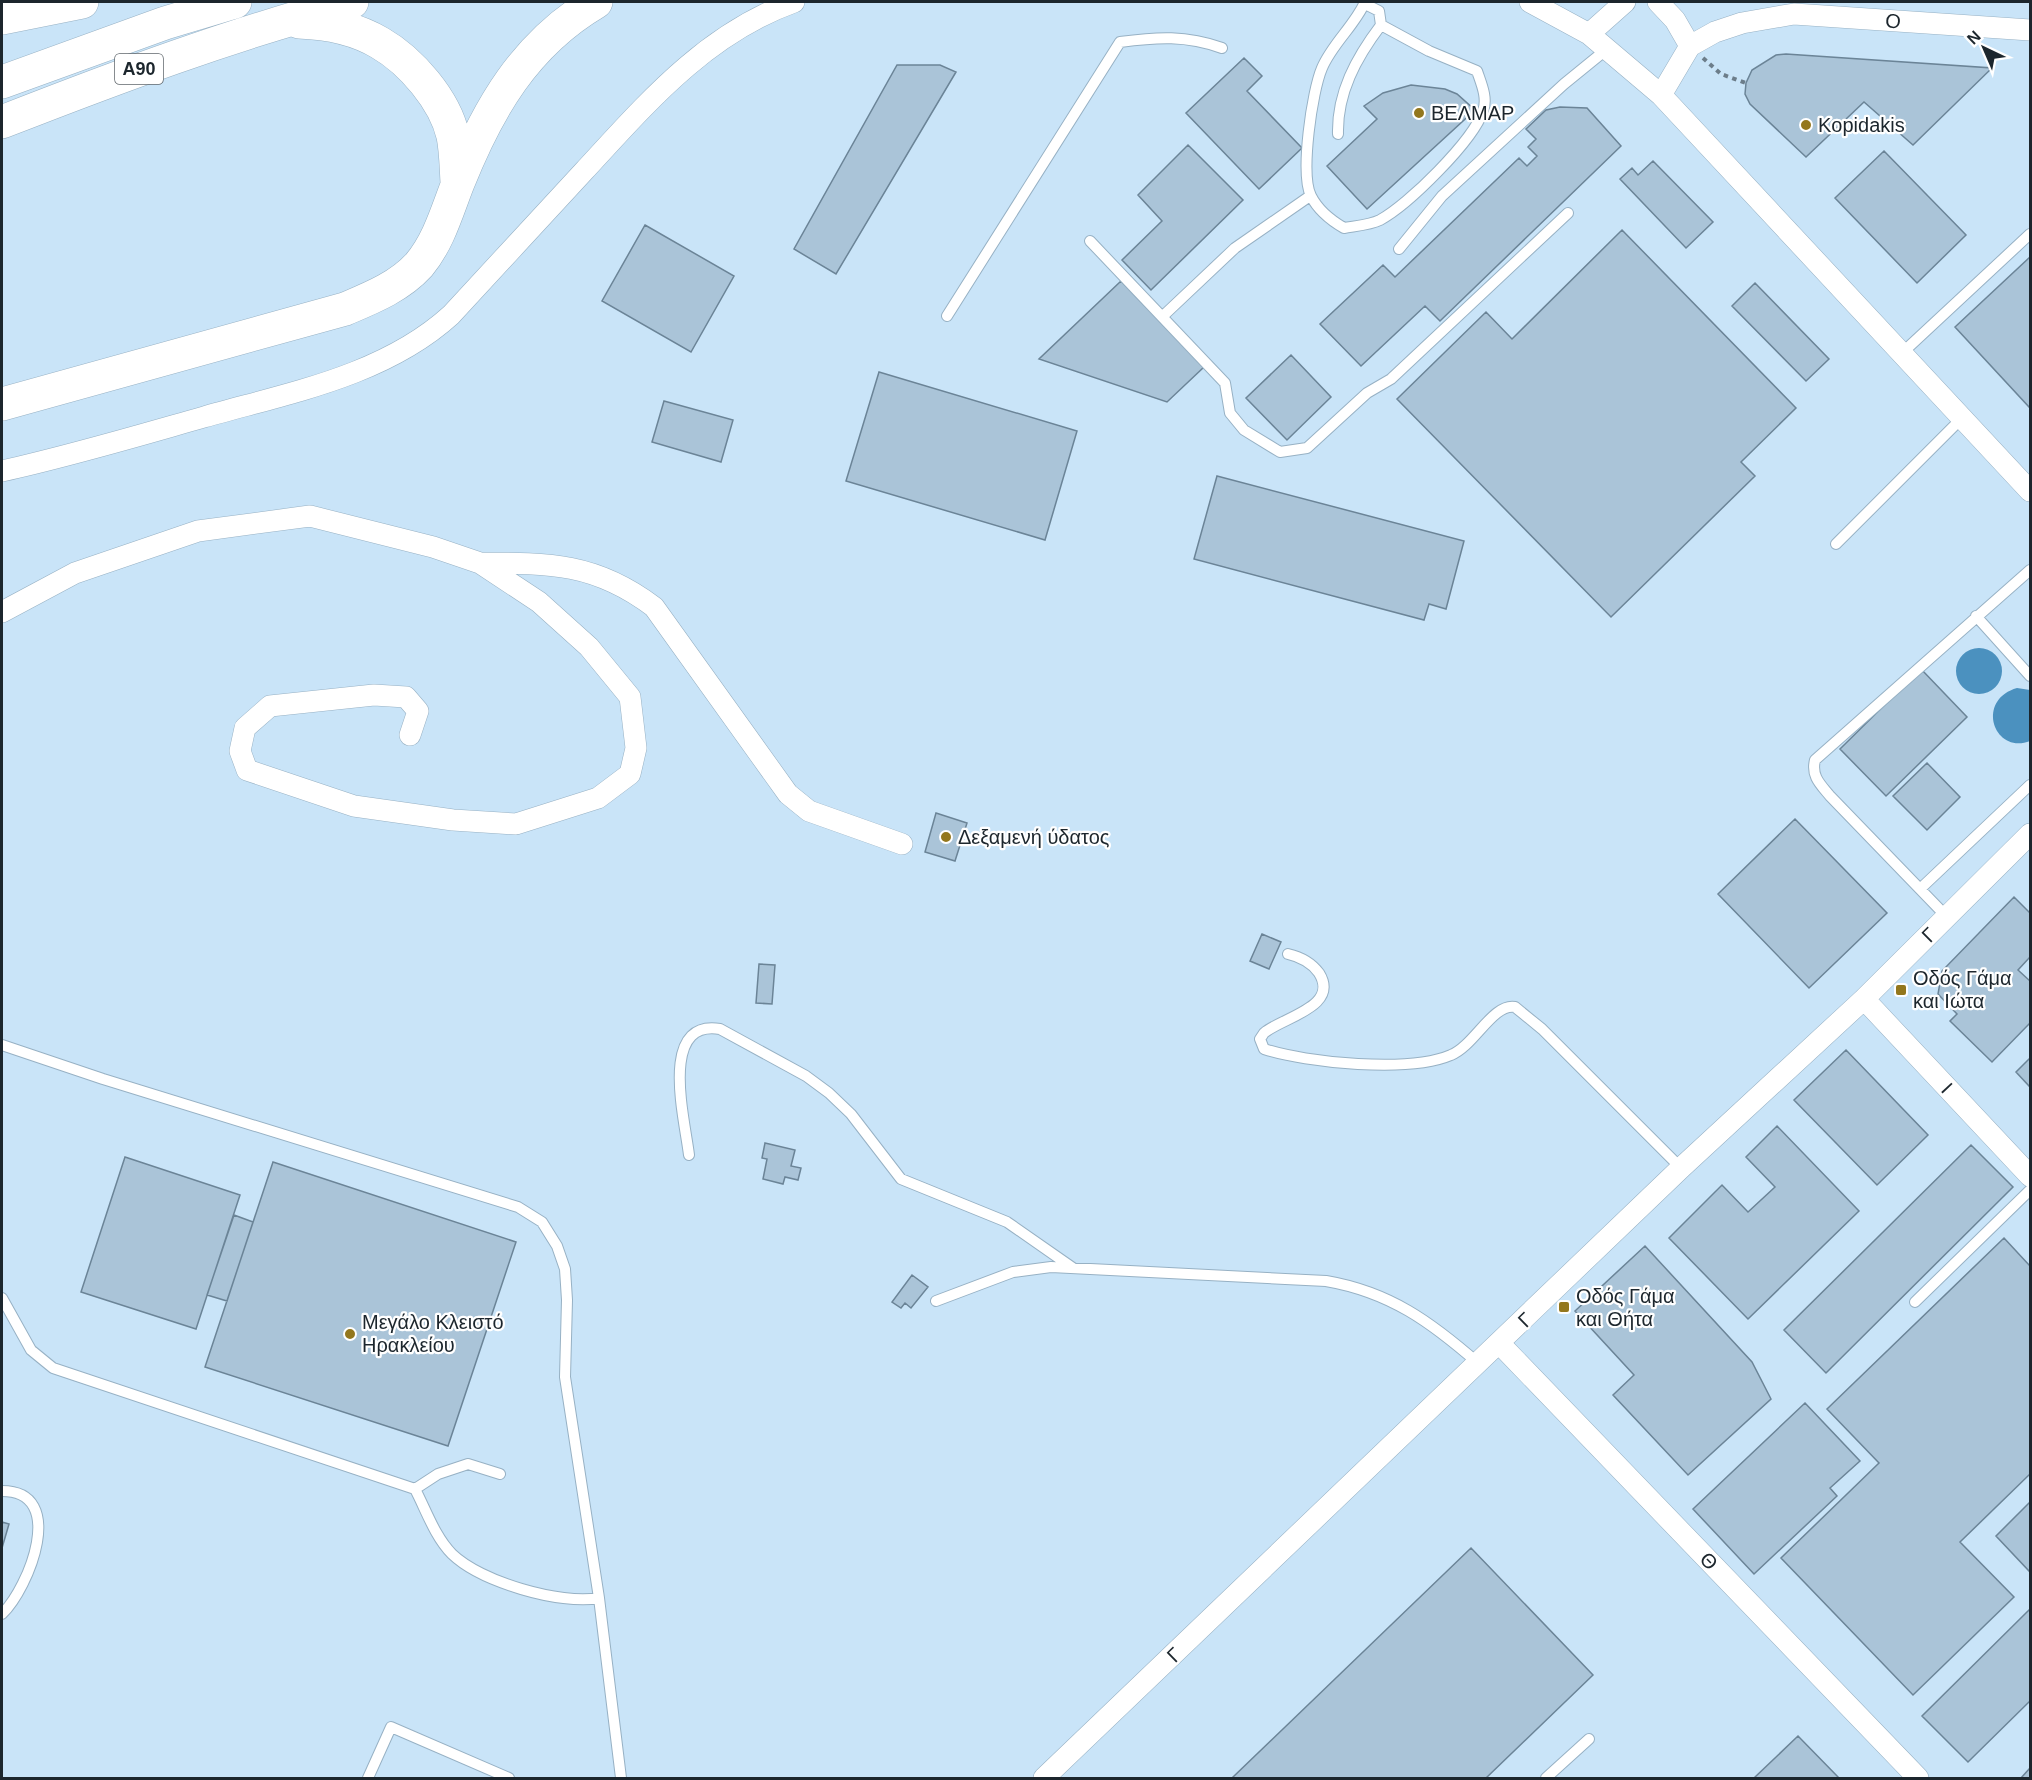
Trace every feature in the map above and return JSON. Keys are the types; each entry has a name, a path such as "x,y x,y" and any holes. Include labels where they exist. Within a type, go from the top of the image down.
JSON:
{"highway":[{"path":"2,18 82,2"},
{"name":"Α90","path":"2,82 165,23 236,2"},
{"name":"Α90","path":"2,122 127,73 278,21 352,2"},
{"path":"2,404 345,309 385,292 418,265 444,225 458,184 490,110 528,56 582,10 596,2"},
{"path":"278,21 325,23 346,28 380,43 412,69 437,100 453,135 458,184"}],"street":[{"path":"2,471 52,460 316,385 362,369 422,338 451,315 680,70 725,36 753,19 794,2"},
{"path":"1530,2 1589,33 1661,95 1961,419 2031,491"},
{"path":"1589,33 1625,2"},
{"path":"1658,2 1676,20 1690,45 1661,95"},
{"name":"Ο","path":"1690,45 1715,32 1742,23 1794,14 2031,30"},
{"path":"2,612 75,573 198,531 310,516 433,547 480,563 539,603 589,646 630,698 636,748 630,774 598,798 516,824 453,820 354,806 247,770 240,751 245,728 270,706 374,695 406,697 418,711 410,735"},
{"path":"480,563 546,562 596,574 631,589 654,607 788,794 809,812 902,844"},
{"name":"Γ","path":"1044,1779 1681,1168 1864,999 2031,834"},
{"name":"Ι","path":"1864,999 2031,1176"},
{"name":"Θ","path":"1500,1344 1918,1779"}],"lane":[{"path":"1338,134 1337,114 1341,97 1361,51 1380,25 1379,11 1365,3 1322,67 1310,125 1306,164 1310,195 1330,219 1344,228 1379,220 1449,160 1484,111 1485,99 1477,71 1429,51 1380,25"},
{"path":"947,316 1120,42 1153,38 1196,39 1222,48"},
{"path":"1399,249 1442,196 1556,91 1607,49"},
{"path":"1163,316 1235,248 1310,195"},
{"path":"1090,241 1225,383 1230,413 1244,430 1280,452 1307,448 1366,393 1391,379 1568,213"},
{"path":"1901,354 2031,234"},
{"path":"1836,544 1961,419"},
{"path":"1947,917 1815,779 1812,769 1815,759 2031,570"},
{"path":"1976,616 2031,676"},
{"path":"1920,889 2031,785"},
{"path":"1288,954 1308,961 1316,969 1323,980 1324,990 1316,1005 1264,1033 1260,1039 1264,1049 1302,1058 1349,1063 1414,1064 1453,1055 1464,1047 1500,1008 1515,1007 1542,1029 1681,1168"},
{"path":"689,1155 680,1068 681,1053 686,1041 696,1030 720,1029 806,1076 829,1093 851,1114 901,1179 1006,1222 1073,1268"},
{"path":"2,1045 103,1079 518,1207 538,1218 557,1246 565,1269 567,1300 565,1377 599,1598 621,1779"},
{"path":"1915,1302 2031,1190"},
{"path":"936,1301 1013,1272 1035,1268 1310,1279 1339,1283 1364,1290 1412,1311 1440,1330 1479,1364"},
{"path":"2,1298 31,1350 53,1368 415,1490 447,1547 473,1569 514,1586 564,1600 599,1598"},
{"path":"415,1490 438,1474 468,1464 500,1474"},
{"path":"2,1491 21,1494 31,1502 38,1515 38,1533 20,1592 2,1614"},
{"path":"368,1779 391,1727 508,1778"},
{"path":"1546,1779 1589,1739"}],"path":[{"path":"1690,45 1721,74 1746,83"}],"water":[{"path":"1979,648 1995,655 2002,671 1995,687 1979,694 1963,687 1956,671 1963,655"},
{"path":"2017,688 2030,690 2030,741 2017,743 1999,734 1994,724 1993,714 1996,703 2004,694"}],"building":[{"name":"Kopidakis","path":"1776,55 1992,68 1913,145 1864,102 1806,157 1750,104 1745,94 1746,83 1752,70"},
{"path":"1244,58 1262,76 1247,91 1302,148 1259,189 1186,113"},
{"path":"897,65 940,65 956,72 836,274 794,249"},
{"path":"1411,85 1445,89 1457,94 1475,110 1367,209 1327,166 1377,119 1364,106 1383,93"},
{"path":"1560,107 1587,108 1621,146 1440,321 1425,306 1361,366 1320,324 1383,265 1395,277 1519,158 1527,166 1537,156 1528,147 1536,139 1526,129 1546,110"},
{"path":"1188,145 1243,200 1151,290 1122,260 1162,221 1138,195"},
{"path":"1884,151 1966,235 1917,283 1835,198"},
{"path":"1653,161 1713,222 1686,248 1620,179 1632,168 1638,175"},
{"path":"645,225 734,276 691,352 602,301"},
{"path":"1622,230 1796,408 1741,462 1755,476 1611,617 1397,399 1486,312 1512,339"},
{"path":"2030,257 2030,408 1955,327"},
{"path":"1121,281 1204,367 1167,402 1039,359"},
{"path":"1755,283 1829,359 1806,381 1732,306"},
{"path":"1291,355 1331,397 1287,440 1246,398"},
{"path":"879,372 1077,431 1045,540 846,481"},
{"path":"664,401 733,420 721,462 652,442"},
{"path":"1217,476 1464,541 1446,609 1429,604 1424,620 1194,559"},
{"path":"1921,669 1967,717 1886,796 1840,749"},
{"path":"1927,763 1960,797 1927,830 1893,796"},
{"name":"Δεξαμενή ύδατος","path":"936,813 967,823 955,861 925,852"},
{"path":"1795,819 1887,913 1809,988 1718,894"},
{"path":"2014,897 2030,913 2030,957 2018,970 2030,981 2030,1023 1992,1062 1950,1021 1957,1014 1938,994 1942,971"},
{"path":"1262,934 1281,942 1269,969 1250,961"},
{"path":"759,964 775,965 772,1004 756,1003"},
{"path":"1846,1050 1928,1135 1877,1185 1794,1100"},
{"path":"2030,1058 2030,1087 2016,1072"},
{"path":"1777,1126 1859,1211 1748,1319 1669,1238 1722,1185 1748,1212 1775,1187 1746,1157"},
{"path":"765,1143 795,1150 791,1166 801,1168 798,1180 785,1177 783,1184 763,1179 767,1159 762,1158"},
{"path":"1971,1145 2013,1187 1826,1373 1784,1330"},
{"path":"125,1157 240,1195 196,1329 81,1292"},
{"name":"Μεγάλο Κλειστό Ηρακλείου","path":"273,1162 516,1242 448,1446 205,1367"},
{"path":"234,1215 253,1222 227,1301 207,1295"},
{"path":"2004,1238 2030,1266 2030,1474 1960,1542 2014,1597 1913,1695 1781,1558 1879,1463 1827,1409"},
{"path":"1645,1246 1752,1362 1771,1399 1688,1475 1613,1395 1634,1375 1575,1311"},
{"path":"912,1275 928,1287 911,1308 905,1303 901,1308 892,1302"},
{"path":"1805,1403 1860,1461 1830,1488 1837,1496 1754,1574 1693,1509"},
{"path":"2030,1502 2030,1572 1996,1536"},
{"path":"2,1522 9,1524 2,1548"},
{"path":"1471,1548 1593,1675 1486,1778 1232,1778"},
{"path":"2030,1609 2030,1701 1968,1762 1922,1716"},
{"path":"1798,1736 1839,1778 1754,1778"},
{"path":"2030,1768 2030,1778 2021,1778"}],"place":[{"name":"ΒΕΛΜΑΡ","path":"1419,113"},
{"name":"Kopidakis","path":"1806,125"},
{"name":"Δεξαμενή ύδατος","path":"946,837"},
{"name":"Οδός Γάμα και Ιώτα","path":"1901,990"},
{"name":"Οδός Γάμα και Θήτα","path":"1564,1307"},
{"name":"Μεγάλο Κλειστό Ηρακλείου","path":"350,1334"}]}
